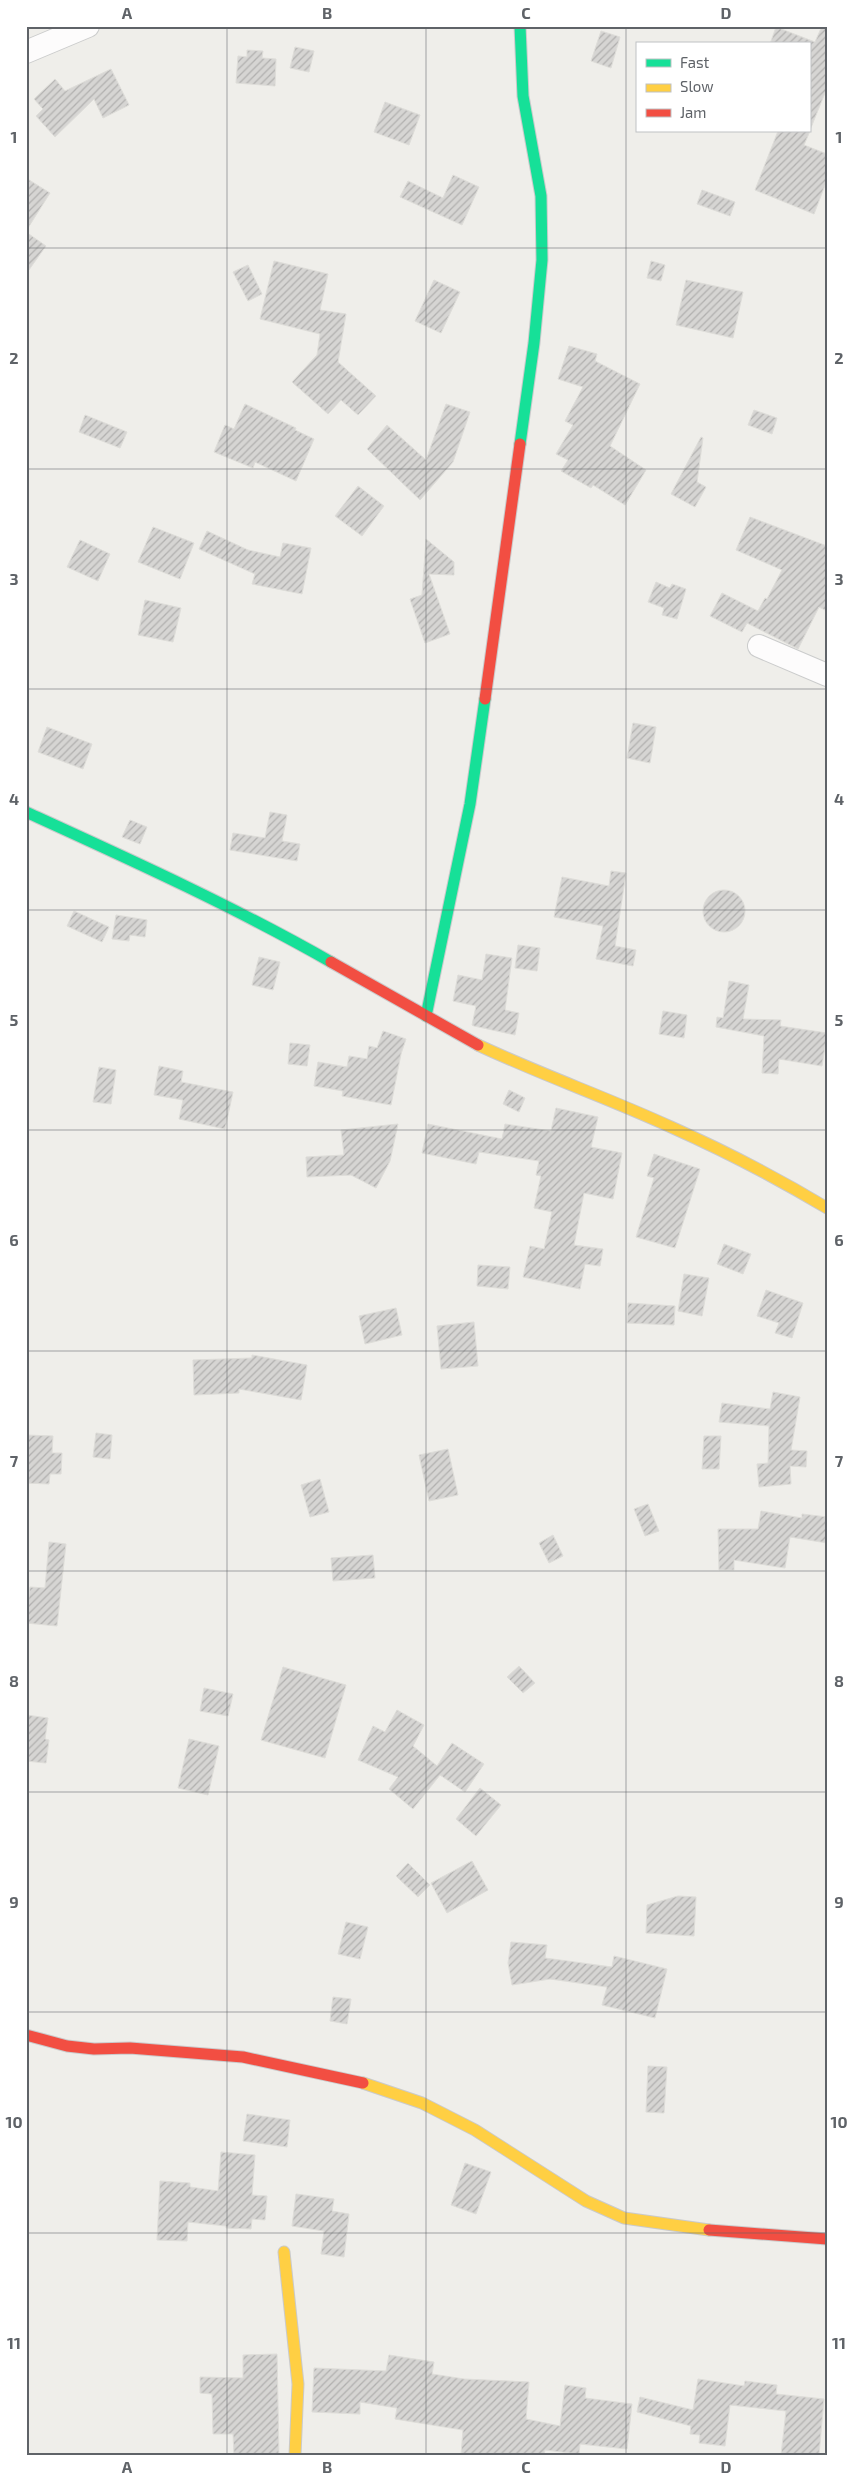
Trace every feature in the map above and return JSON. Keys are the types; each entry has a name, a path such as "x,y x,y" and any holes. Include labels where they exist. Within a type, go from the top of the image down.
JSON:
{"street":[{"path":"26,52 88,26"},
{"path":"426,1016 470,804 535,333 542,260 541,196 523,96 520,26"},
{"path":"759,646 827,675"},
{"path":"26,812 103,847 294,941 467,1040 545,1076 671,1127 781,1181 827,1208"},
{"path":"26,2035 67,2046 94,2049 140,2049 243,2057 366,2084 422,2103 466,2126 586,2201 624,2218 683,2228 827,2239"},
{"path":"284,2252 298,2384 295,2455"}],"building":[{"path":"822,26 827,26 827,88 810,130 810,42 771,42 776,27 815,42"},
{"path":"601,31 620,37 611,68 591,61"},
{"path":"295,47 314,51 309,72 290,68"},
{"path":"247,50 263,51 262,58 276,59 275,86 236,83 238,56 247,57"},
{"path":"111,69 129,105 103,118 94,99 55,137 36,116 43,109 34,99 55,79 65,91"},
{"path":"385,102 420,115 409,145 374,132"},
{"path":"778,132 810,132 804,145 827,154 827,180 814,214 755,190"},
{"path":"453,175 479,187 462,225 400,197 408,181 443,198"},
{"path":"26,178 50,193 26,231"},
{"path":"702,190 735,202 730,216 697,204"},
{"path":"26,232 46,246 26,274"},
{"path":"274,261 328,274 320,310 346,314 338,362 376,396 358,415 341,400 328,414 292,382 317,355 320,334 260,319"},
{"path":"651,261 665,265 661,281 647,278"},
{"path":"248,265 262,294 248,301 233,272"},
{"path":"434,280 460,292 441,333 415,321"},
{"path":"686,280 743,292 733,338 676,325"},
{"path":"569,346 597,354 595,361 640,384 610,446 646,470 625,505 593,485 591,488 561,471 568,460 556,454 573,425 565,421 583,387 558,379"},
{"path":"245,404 296,428 295,430 314,439 296,481 255,462 253,468 214,452 225,425 234,429"},
{"path":"446,404 470,412 453,462 420,500 367,449 387,425 426,460"},
{"path":"754,410 777,418 772,434 748,425"},
{"path":"85,415 127,432 120,448 79,432"},
{"path":"701,437 703,438 697,482 706,487 695,507 671,494"},
{"path":"358,486 384,506 362,536 335,516"},
{"path":"750,517 827,546 827,611 819,607 798,649 747,623 742,632 710,616 722,593 758,611 765,598 767,599 782,570 736,550"},
{"path":"153,527 194,543 180,579 138,562"},
{"path":"207,531 248,550 280,557 283,543 311,548 302,594 252,584 255,574 199,549"},
{"path":"426,539 454,562 454,575 429,574 450,634 425,643 410,599 422,595"},
{"path":"80,540 110,554 98,581 67,567"},
{"path":"656,582 670,588 672,584 686,589 677,619 662,615 664,608 648,602"},
{"path":"145,600 181,608 173,642 138,635"},
{"path":"633,723 656,727 650,763 627,758"},
{"path":"47,727 92,744 83,769 38,752"},
{"path":"270,812 287,815 282,841 300,844 297,861 230,850 233,833 265,838"},
{"path":"130,820 147,827 140,844 122,837"},
{"path":"611,871 626,873 615,946 636,950 633,966 596,959 603,926 554,917 562,877 609,886"},
{"path":"724,890 739,896 745,911 739,926 724,932 709,926 703,911 709,896"},
{"path":"74,911 109,927 102,942 67,926"},
{"path":"116,915 147,920 145,937 130,935 129,941 112,939"},
{"path":"518,945 540,948 537,971 515,968"},
{"path":"486,954 512,958 505,1010 519,1013 515,1035 472,1025 476,1006 453,1001 458,975 482,980"},
{"path":"259,957 280,962 273,990 252,985"},
{"path":"729,981 749,985 743,1019 781,1020 780,1026 827,1033 822,1066 779,1059 778,1074 762,1073 764,1036 716,1027 717,1017 723,1018"},
{"path":"663,1011 687,1015 684,1038 659,1034"},
{"path":"383,1031 406,1039 401,1054 391,1105 342,1096 343,1091 314,1086 318,1062 347,1067 349,1056 367,1059 369,1046 377,1048"},
{"path":"290,1043 310,1045 307,1066 288,1064"},
{"path":"159,1066 183,1071 181,1082 233,1092 225,1129 179,1119 183,1100 154,1095"},
{"path":"99,1067 116,1070 111,1104 93,1102"},
{"path":"509,1090 525,1098 519,1112 503,1104"},
{"path":"556,1108 598,1117 591,1147 622,1153 613,1199 584,1193 574,1245 603,1249 600,1266 585,1264 580,1289 523,1277 530,1246 544,1249 552,1212 534,1208 541,1176 536,1175 539,1161 479,1152 476,1164 422,1153 428,1124 502,1139 505,1124 551,1131"},
{"path":"398,1124 390,1161 376,1188 351,1175 307,1177 306,1157 344,1155 341,1130"},
{"path":"654,1154 700,1169 675,1248 636,1237 654,1178 647,1176"},
{"path":"724,1244 751,1254 743,1274 717,1264"},
{"path":"478,1265 510,1267 508,1289 477,1286"},
{"path":"684,1274 709,1278 702,1316 678,1311"},
{"path":"766,1290 803,1303 792,1338 775,1333 779,1323 757,1316"},
{"path":"628,1303 675,1306 674,1325 627,1323"},
{"path":"396,1308 402,1335 365,1344 359,1316"},
{"path":"474,1322 478,1366 441,1369 437,1326"},
{"path":"252,1355 307,1365 301,1400 239,1389 239,1393 194,1395 193,1360 252,1358"},
{"path":"773,1392 800,1397 791,1450 807,1451 806,1467 790,1466 791,1484 759,1487 757,1464 768,1463 769,1426 719,1422 722,1403 770,1409"},
{"path":"96,1433 112,1435 110,1459 93,1457"},
{"path":"26,1435 53,1436 52,1453 62,1453 61,1474 50,1474 49,1484 26,1483"},
{"path":"704,1436 721,1436 719,1469 702,1469"},
{"path":"448,1449 458,1495 429,1501 419,1455"},
{"path":"320,1479 329,1512 310,1517 301,1485"},
{"path":"648,1504 659,1531 645,1536 634,1509"},
{"path":"761,1511 802,1518 802,1514 827,1517 827,1543 790,1537 785,1568 734,1560 734,1570 719,1570 718,1529 758,1529"},
{"path":"553,1535 563,1556 549,1563 539,1543"},
{"path":"49,1542 66,1544 57,1626 26,1623 30,1587 45,1588"},
{"path":"373,1555 375,1578 333,1581 331,1558"},
{"path":"519,1666 535,1683 523,1693 507,1677"},
{"path":"283,1667 346,1685 325,1758 261,1740"},
{"path":"204,1688 233,1694 228,1716 200,1711"},
{"path":"397,1710 424,1725 413,1746 437,1766 452,1743 484,1764 465,1792 440,1775 413,1809 389,1789 398,1777 358,1760 373,1726 385,1732"},
{"path":"26,1715 48,1718 45,1739 49,1740 46,1763 26,1761"},
{"path":"189,1739 219,1746 208,1795 178,1788"},
{"path":"480,1788 501,1805 476,1836 456,1819"},
{"path":"472,1861 488,1890 447,1913 431,1883"},
{"path":"408,1863 430,1885 418,1897 396,1876"},
{"path":"678,1896 696,1897 694,1936 646,1933 647,1905"},
{"path":"346,1922 368,1927 360,1959 338,1954"},
{"path":"511,1942 547,1945 545,1958 612,1967 614,1956 667,1969 655,2018 602,2005 607,1987 550,1979 512,1985 508,1963"},
{"path":"333,1997 351,1999 347,2024 330,2021"},
{"path":"648,2066 667,2067 664,2113 646,2112"},
{"path":"247,2114 290,2120 287,2147 243,2141"},
{"path":"221,2152 255,2155 252,2195 267,2196 265,2220 252,2219 251,2229 226,2228 226,2226 188,2222 187,2241 157,2240 160,2181 190,2183 190,2187 218,2191"},
{"path":"465,2163 491,2172 476,2214 451,2205"},
{"path":"296,2194 334,2199 332,2211 349,2214 344,2257 321,2254 324,2231 292,2226"},
{"path":"277,2354 279,2455 234,2455 233,2434 213,2434 212,2394 200,2393 200,2377 243,2378 243,2355"},
{"path":"389,2355 434,2362 432,2374 464,2379 529,2382 526,2419 560,2426 565,2385 586,2388 585,2398 632,2404 627,2449 580,2444 579,2454 545,2450 544,2455 461,2455 463,2430 395,2419 397,2408 360,2402 360,2414 312,2412 314,2368 386,2371"},
{"path":"698,2379 744,2386 745,2381 777,2385 776,2394 824,2399 819,2455 781,2455 786,2411 730,2405 725,2446 699,2443 700,2435 690,2434 691,2426 637,2412 640,2397 693,2410"}],"traffic: fast":[{"path":"520,26 523,96 541,196 542,260 534,343 520,444"},
{"path":"426,1016 470,804 485,699"},
{"path":"26,812 219,902 331,962"}],"traffic: slow":[{"path":"478,1045 691,1136 751,1165 827,1208"},
{"path":"363,2083 422,2103 475,2130 586,2201 624,2218 709,2230"},
{"path":"284,2252 298,2384 295,2455"}],"traffic: jam":[{"path":"485,699 520,444"},
{"path":"331,962 478,1045"},
{"path":"26,2035 67,2046 94,2049 130,2048 243,2057 363,2083"},
{"path":"709,2230 827,2239"}]}
